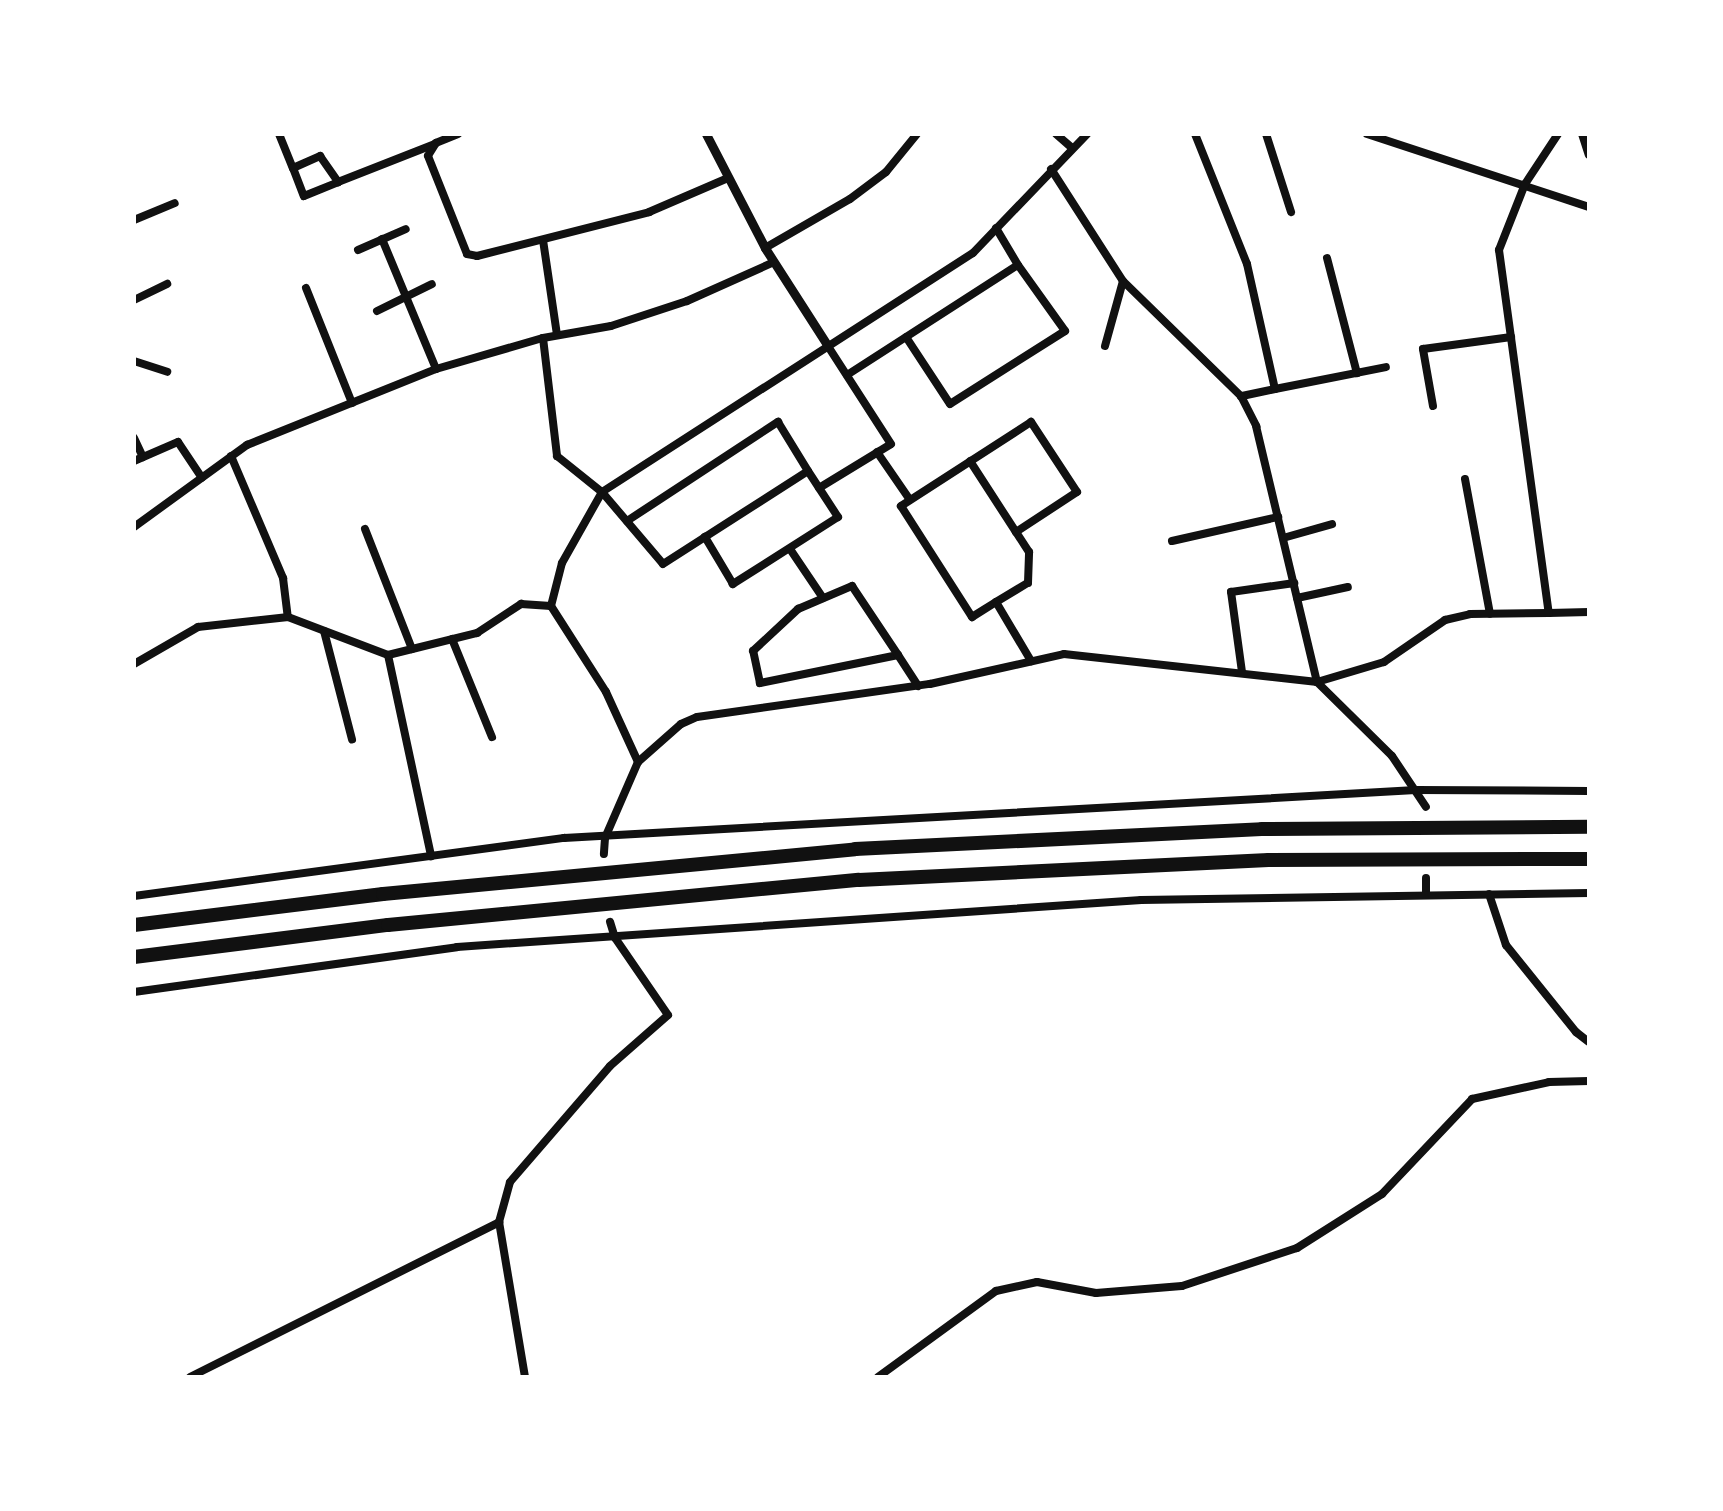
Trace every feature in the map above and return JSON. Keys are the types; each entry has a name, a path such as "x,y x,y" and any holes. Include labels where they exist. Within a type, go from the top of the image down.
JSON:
{"highway":[{"path":"134,925 429,890 855,849 1247,830 1589,827"},
{"path":"134,957 388,925 859,880 1269,860 1589,859"}],"street":[{"path":"279,134 304,196 458,134"},
{"path":"706,134 765,248 891,444 819,488"},
{"path":"765,248 850,199 886,172 917,134"},
{"path":"1056,134 1071,147"},
{"path":"638,762 606,692 551,606 562,563 602,492 826,343 973,253 1071,147 1087,134"},
{"path":"1195,134 1247,264 1275,389"},
{"path":"1266,134 1291,212"},
{"path":"1367,134 1589,207"},
{"path":"1549,613 1499,250 1525,184 1558,134"},
{"path":"1582,134 1589,155"},
{"path":"436,143 428,156 467,254 477,256 649,212 728,178"},
{"path":"293,168 320,156 338,182"},
{"path":"1051,169 1123,281 1241,396 1256,426 1317,682 1392,756 1426,807"},
{"path":"134,220 175,203"},
{"path":"906,337 950,404 1065,331 996,228"},
{"path":"358,250 406,229"},
{"path":"382,239 436,369"},
{"path":"543,240 557,335"},
{"path":"1327,258 1357,373"},
{"path":"134,527 247,445 436,369 543,338 611,326 687,301 774,262"},
{"path":"847,375 1018,265"},
{"path":"1105,346 1123,281"},
{"path":"134,300 167,284"},
{"path":"377,311 432,284"},
{"path":"306,288 352,403"},
{"path":"1433,406 1423,349 1511,337"},
{"path":"543,338 557,456 602,492 663,564 808,471"},
{"path":"134,361 167,372"},
{"path":"1241,396 1386,367"},
{"path":"627,521 778,422 838,517 733,584 705,537"},
{"path":"970,461 1016,532 1029,552 1028,583 972,617 901,506 970,461 1031,422 1077,492 1016,532"},
{"path":"134,438 138,459 178,442 202,478"},
{"path":"877,452 910,500"},
{"path":"231,456 283,578 288,617"},
{"path":"1465,479 1490,614"},
{"path":"1172,541 1278,517"},
{"path":"1283,538 1332,524"},
{"path":"365,529 412,649"},
{"path":"790,549 823,598"},
{"path":"1242,672 1231,592 1294,583"},
{"path":"898,655 760,683 753,651 798,609 852,586 898,655 918,686"},
{"path":"1297,598 1348,587"},
{"path":"996,602 1031,661"},
{"path":"134,664 198,627 288,617 388,655 477,633 521,604 551,606"},
{"path":"604,854 605,838 638,762 664,737 697,717 918,686 1031,661 1092,654 1317,682 1384,662 1445,620 1490,614 1589,612"},
{"path":"324,631 352,739"},
{"path":"452,639 492,737"},
{"path":"388,655 431,856"},
{"path":"134,896 564,838 1416,790 1589,791"},
{"path":"1426,878 1426,894"},
{"path":"134,992 457,947 1141,900 1589,893"},
{"path":"1489,894 1506,945 1576,1032 1589,1042"},
{"path":"525,1377 499,1222 510,1182 610,1066 668,1015 615,938 610,922"},
{"path":"878,1377 996,1291 1037,1282 1096,1293 1182,1286 1297,1248 1382,1194 1472,1099 1549,1082 1589,1081"},
{"path":"190,1377 499,1222"}]}
